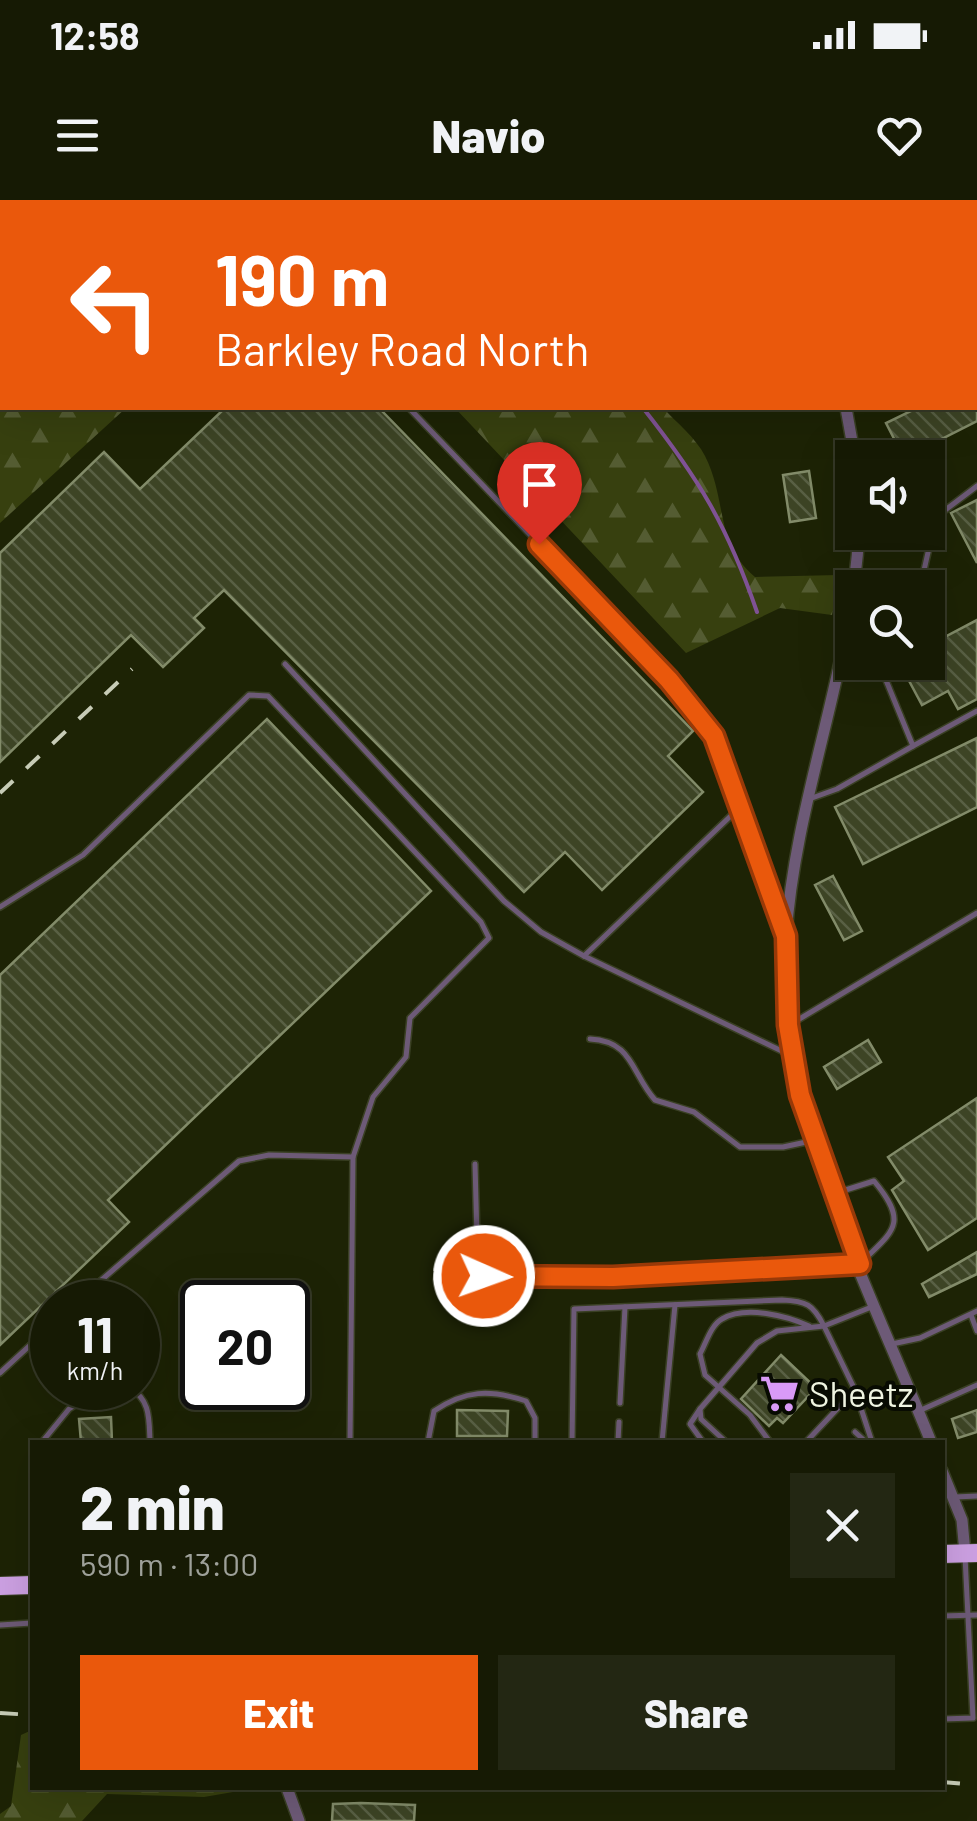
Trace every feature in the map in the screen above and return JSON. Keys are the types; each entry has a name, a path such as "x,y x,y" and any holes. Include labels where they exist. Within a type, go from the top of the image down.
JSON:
{"highway":[{"path":"945,1554 971,1553"},
{"path":"0,1586 30,1585"}],"street":[{"path":"846,410 852,440"},
{"path":"835,677 809,798 786,936 788,1025 814,1141 832,1194 930,1440"},
{"path":"945,1478 971,1553"},
{"path":"288,1790 299,1821"}],"lane":[{"path":"411,410 669,680 714,736 786,936"},
{"path":"924,570 936,516 977,486"},
{"path":"286,664 504,901 541,932 793,1056"},
{"path":"886,680 913,746"},
{"path":"0,907 83,856 249,695 268,696 480,922 489,938 410,1018 406,1056 373,1097 353,1157 350,1440"},
{"path":"809,798 837,790 977,711"},
{"path":"584,956 739,808"},
{"path":"788,1025 977,913"},
{"path":"590,1038 610,1040 626,1050 656,1100 694,1112 740,1147 783,1147 814,1141"},
{"path":"101,1280 239,1161 269,1155 353,1157"},
{"path":"475,1164 484,1276 613,1277 860,1264 891,1238 894,1224 886,1195 874,1181 832,1194"},
{"path":"572,1440 574,1309 804,1301 815,1308 855,1390 868,1440"},
{"path":"662,1440 675,1305"},
{"path":"702,1440 690,1424 757,1342 777,1330 824,1326 876,1305"},
{"path":"620,1403 625,1307"},
{"path":"892,1344 920,1338 974,1313 977,1331"},
{"path":"769,1440 750,1415 718,1387 700,1362 700,1354 722,1319 782,1314 812,1327"},
{"path":"0,1374 30,1345"},
{"path":"919,1411 977,1385"},
{"path":"810,1440 855,1390"},
{"path":"428,1440 434,1411 459,1394 500,1392 526,1401 535,1418 535,1440"},
{"path":"700,1408 701,1419 724,1440"},
{"path":"44,1440 68,1410"},
{"path":"149,1410 150,1440"},
{"path":"834,1412 841,1419"},
{"path":"618,1440 619,1422"},
{"path":"821,1426 827,1432"},
{"path":"855,1432 866,1440"},
{"path":"953,1497 977,1496"},
{"path":"945,1720 975,1720 968,1615 971,1553"},
{"path":"945,1616 977,1614"},
{"path":"0,1625 30,1623"}],"green space":[{"path":"0,410 124,410 0,523"},
{"path":"457,410 665,410 705,456 733,550 755,577 835,575 832,615 780,608 686,653"},
{"path":"30,1731 30,1790 244,1790 204,1797 107,1794 82,1821 0,1821 0,1814 11,1806 21,1735"}],"building":[{"path":"223,410 381,410 693,731 668,756 703,792 602,890 565,852 524,892 224,590 194,618 204,628 163,667 131,635 0,762 0,553 104,452 140,489"},
{"path":"913,410 977,410 977,421 940,440 895,440 886,423"},
{"path":"809,471 816,518 790,522 783,475"},
{"path":"977,500 977,563 951,513"},
{"path":"977,620 977,699 958,709 948,691 922,705 909,680 945,680 945,637"},
{"path":"267,719 431,891 108,1200 129,1222 68,1280 30,1280 30,1316 0,1345 0,975"},
{"path":"977,738 977,807 863,864 835,807"},
{"path":"833,876 862,931 844,940 815,885"},
{"path":"868,1040 881,1062 837,1089 824,1067"},
{"path":"977,1098 977,1218 928,1250 892,1190 904,1181 888,1157"},
{"path":"977,1252 977,1274 929,1297 922,1284"},
{"name":"Sheetz","path":"781,1355 816,1388 783,1423 777,1418 769,1426 741,1399"},
{"path":"457,1410 508,1411 507,1436 457,1436"},
{"path":"977,1410 977,1432 958,1438 952,1419"},
{"path":"111,1417 112,1440 81,1440 79,1419"},
{"path":"333,1804 415,1805 414,1821 332,1821"}],"waterway":[{"path":"644,410 710,504 757,612"}],"railway":[{"path":"0,793 132,669"},
{"path":"0,1713 30,1715"},
{"path":"945,1782 977,1785"}],"place":[{"name":"Sheetz","path":"779,1393"}],"route":[{"path":"484,1276 613,1277 860,1264 800,1095 788,1025 786,936 714,736 669,680 539,544"}]}
